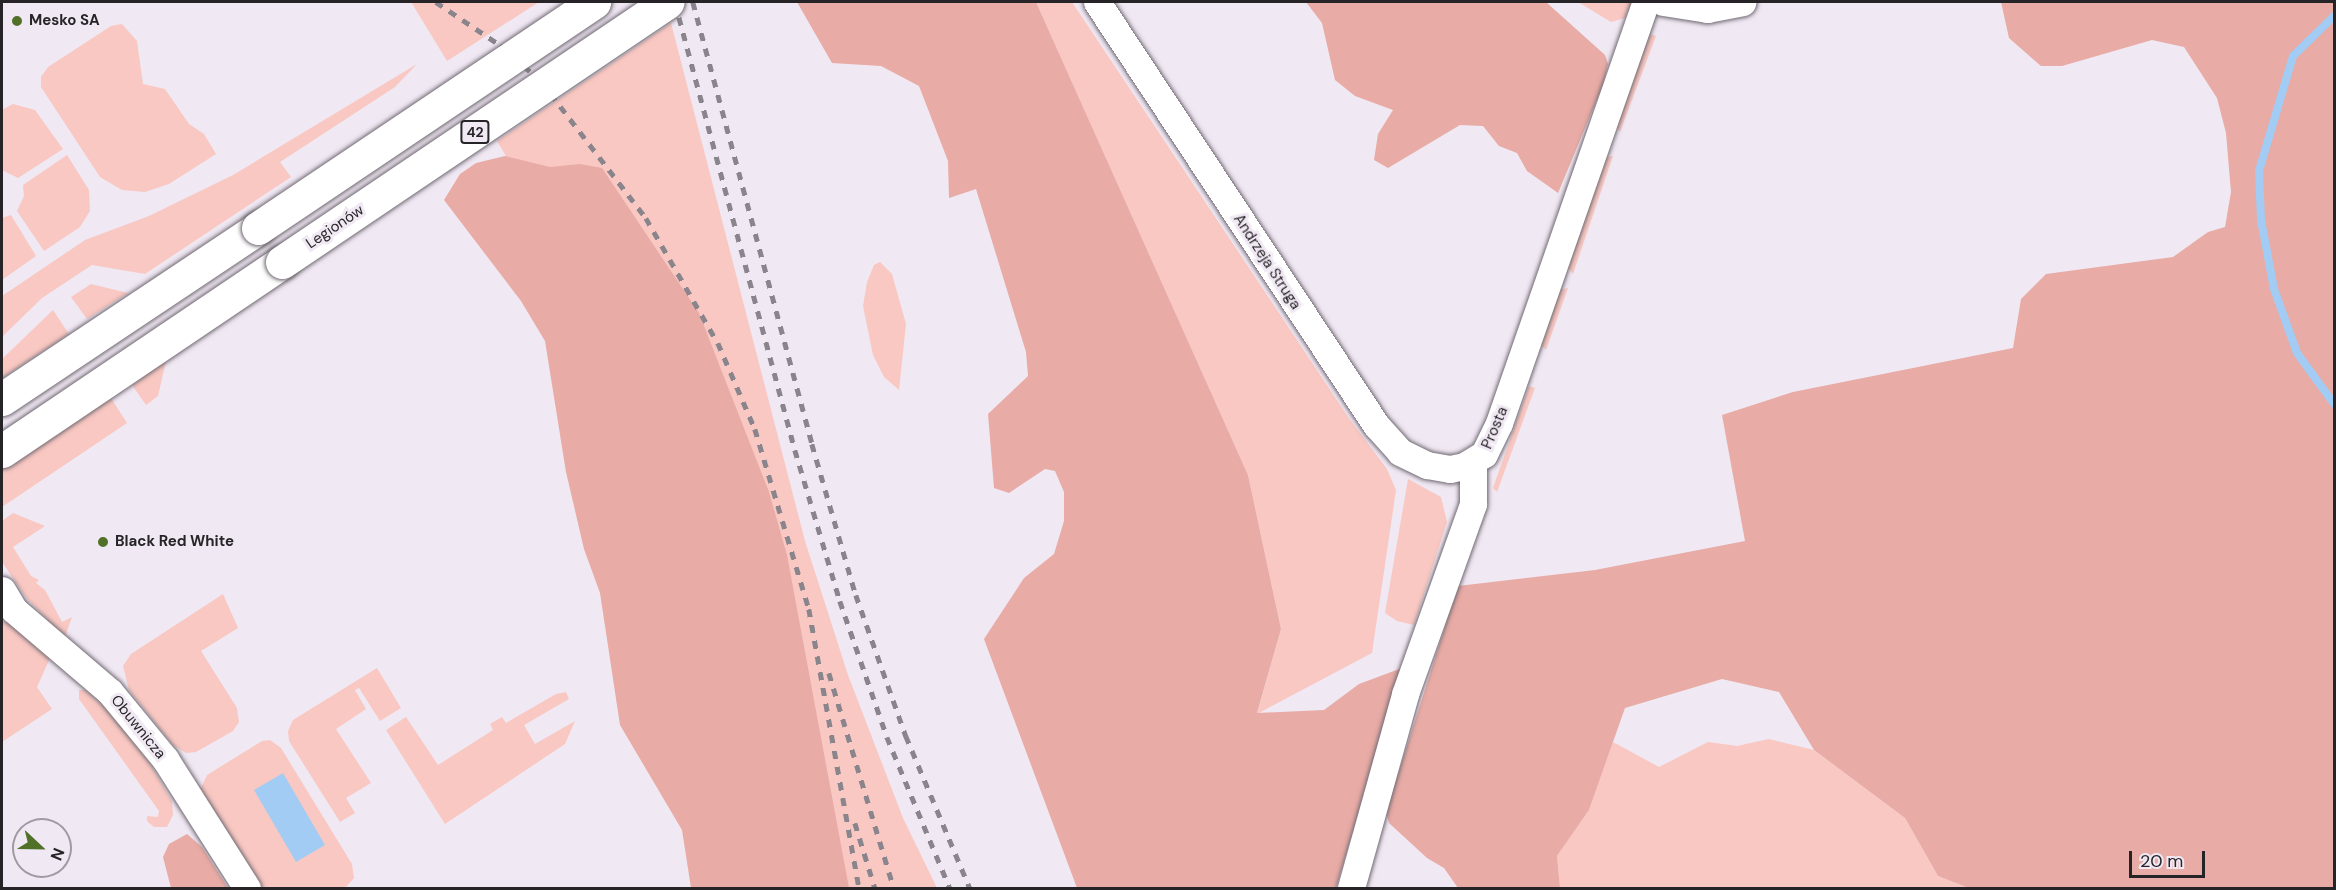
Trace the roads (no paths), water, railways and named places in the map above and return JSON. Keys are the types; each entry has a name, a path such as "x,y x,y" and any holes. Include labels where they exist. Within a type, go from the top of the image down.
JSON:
{"main road":[{"path":"2,399 594,2"},
{"name":"Legionów","path":"2,451 668,2"}],"street":[{"name":"Andrzeja Struga","path":"1097,2 1376,425 1394,448 1427,465 1456,469 1473,462"},
{"name":"Prosta","path":"1351,888 1405,694 1473,504 1473,462 1488,450 1499,423 1646,2"},
{"path":"1663,2 1707,9 1742,2"},
{"name":"Obuwnicza","path":"2,590 14,610 110,692 165,759 247,888"}],"water":[{"path":"283,773 325,845 296,862 254,790"}],"waterway":[{"path":"2334,16 2293,56 2259,171 2261,220 2274,289 2297,353 2334,404"}],"railway":[{"path":"436,2 500,45 541,81 646,218 718,343 755,429 809,609 859,888"},
{"path":"675,2 795,450 840,601 887,737 950,888"},
{"path":"693,2 812,444 856,595 906,736 970,888"},
{"path":"829,673 894,888"},
{"path":"855,823 875,888"}],"place":[{"name":"Mesko SA","path":"17,21"},
{"name":"Black Red White","path":"103,542"}]}
